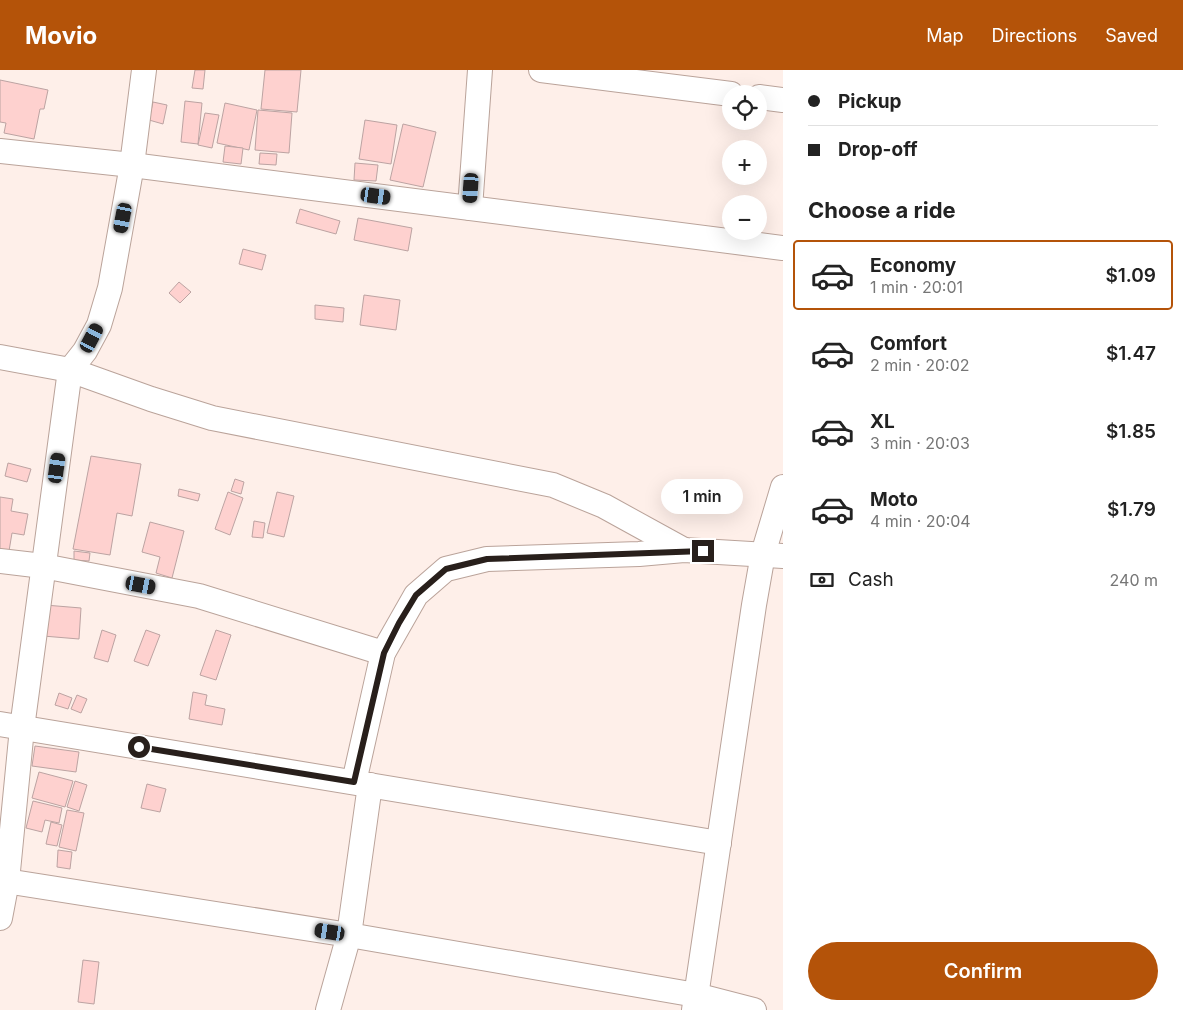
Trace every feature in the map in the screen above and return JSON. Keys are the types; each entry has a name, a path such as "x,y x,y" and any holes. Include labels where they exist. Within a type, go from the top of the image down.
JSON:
{"street":[{"path":"0,918 11,726 44,566 70,370 86,352 99,325 110,288 132,165 144,70"},
{"path":"470,208 480,70"},
{"path":"541,70 722,93"},
{"path":"767,98 783,100"},
{"path":"0,151 132,165 783,248"},
{"path":"0,357 70,370 151,399 212,418 553,486 604,506 684,550"},
{"path":"695,1003 719,843 773,555 783,487"},
{"path":"328,1010 349,935 362,784 384,653 416,595 446,569 487,559 639,554 684,550 773,555"},
{"path":"0,561 44,566 199,596 384,653"},
{"path":"11,726 719,843"},
{"path":"3,880 349,935 695,1003 754,1010"}],"building":[{"path":"195,70 205,70 203,89 192,88"},
{"path":"265,70 301,70 297,112 261,109"},
{"path":"0,80 48,90 44,109 40,109 34,139 4,133 6,123 0,122"},
{"path":"185,101 202,103 198,144 181,142"},
{"path":"153,102 167,105 163,124 149,120"},
{"path":"225,103 257,110 249,150 217,143"},
{"path":"258,110 292,113 289,153 255,150"},
{"path":"205,113 219,115 212,148 198,145"},
{"path":"365,120 397,125 391,164 359,159"},
{"path":"403,124 436,132 423,187 390,180"},
{"path":"225,146 243,148 241,164 223,162"},
{"path":"260,153 277,154 276,165 259,164"},
{"path":"355,163 378,165 376,181 354,180"},
{"path":"300,209 340,221 336,234 296,223"},
{"path":"358,218 412,228 408,251 354,240"},
{"path":"243,249 266,255 262,270 239,264"},
{"path":"179,282 191,292 180,303 169,293"},
{"path":"364,295 400,300 396,330 360,325"},
{"path":"315,305 344,308 343,322 315,319"},
{"path":"91,456 141,464 132,516 117,513 110,555 73,549"},
{"path":"8,463 31,469 27,482 5,476"},
{"path":"235,479 244,482 241,494 231,491"},
{"path":"179,489 200,494 198,501 178,496"},
{"path":"228,492 243,498 230,535 215,529"},
{"path":"277,492 294,496 284,537 267,533"},
{"path":"0,497 13,499 11,511 28,514 24,535 12,533 9,551 0,549"},
{"path":"254,521 265,523 263,538 252,537"},
{"path":"150,522 184,531 172,578 156,573 160,557 142,552"},
{"path":"74,551 90,553 89,561 74,560"},
{"path":"45,605 81,608 79,639 43,636"},
{"path":"102,630 116,635 108,662 94,658"},
{"path":"146,630 160,635 148,666 134,661"},
{"path":"216,630 231,635 216,680 200,675"},
{"path":"193,692 207,695 205,705 225,709 222,725 189,719"},
{"path":"59,693 72,698 68,709 55,705"},
{"path":"77,695 87,699 81,713 71,709"},
{"path":"35,746 79,752 76,772 32,766"},
{"path":"39,772 73,781 65,807 32,798"},
{"path":"75,781 87,785 79,811 67,807"},
{"path":"147,784 166,789 160,812 141,808"},
{"path":"33,801 62,808 59,823 45,820 42,832 26,828"},
{"path":"67,810 84,813 76,851 59,847"},
{"path":"51,822 62,825 57,846 46,844"},
{"path":"58,850 72,852 70,869 57,867"},
{"path":"83,960 99,962 94,1004 78,1002"}],"route":[{"path":"139,747 354,782 376,680 384,653 416,595 446,569 487,559 639,554 684,550 703,551"}]}
